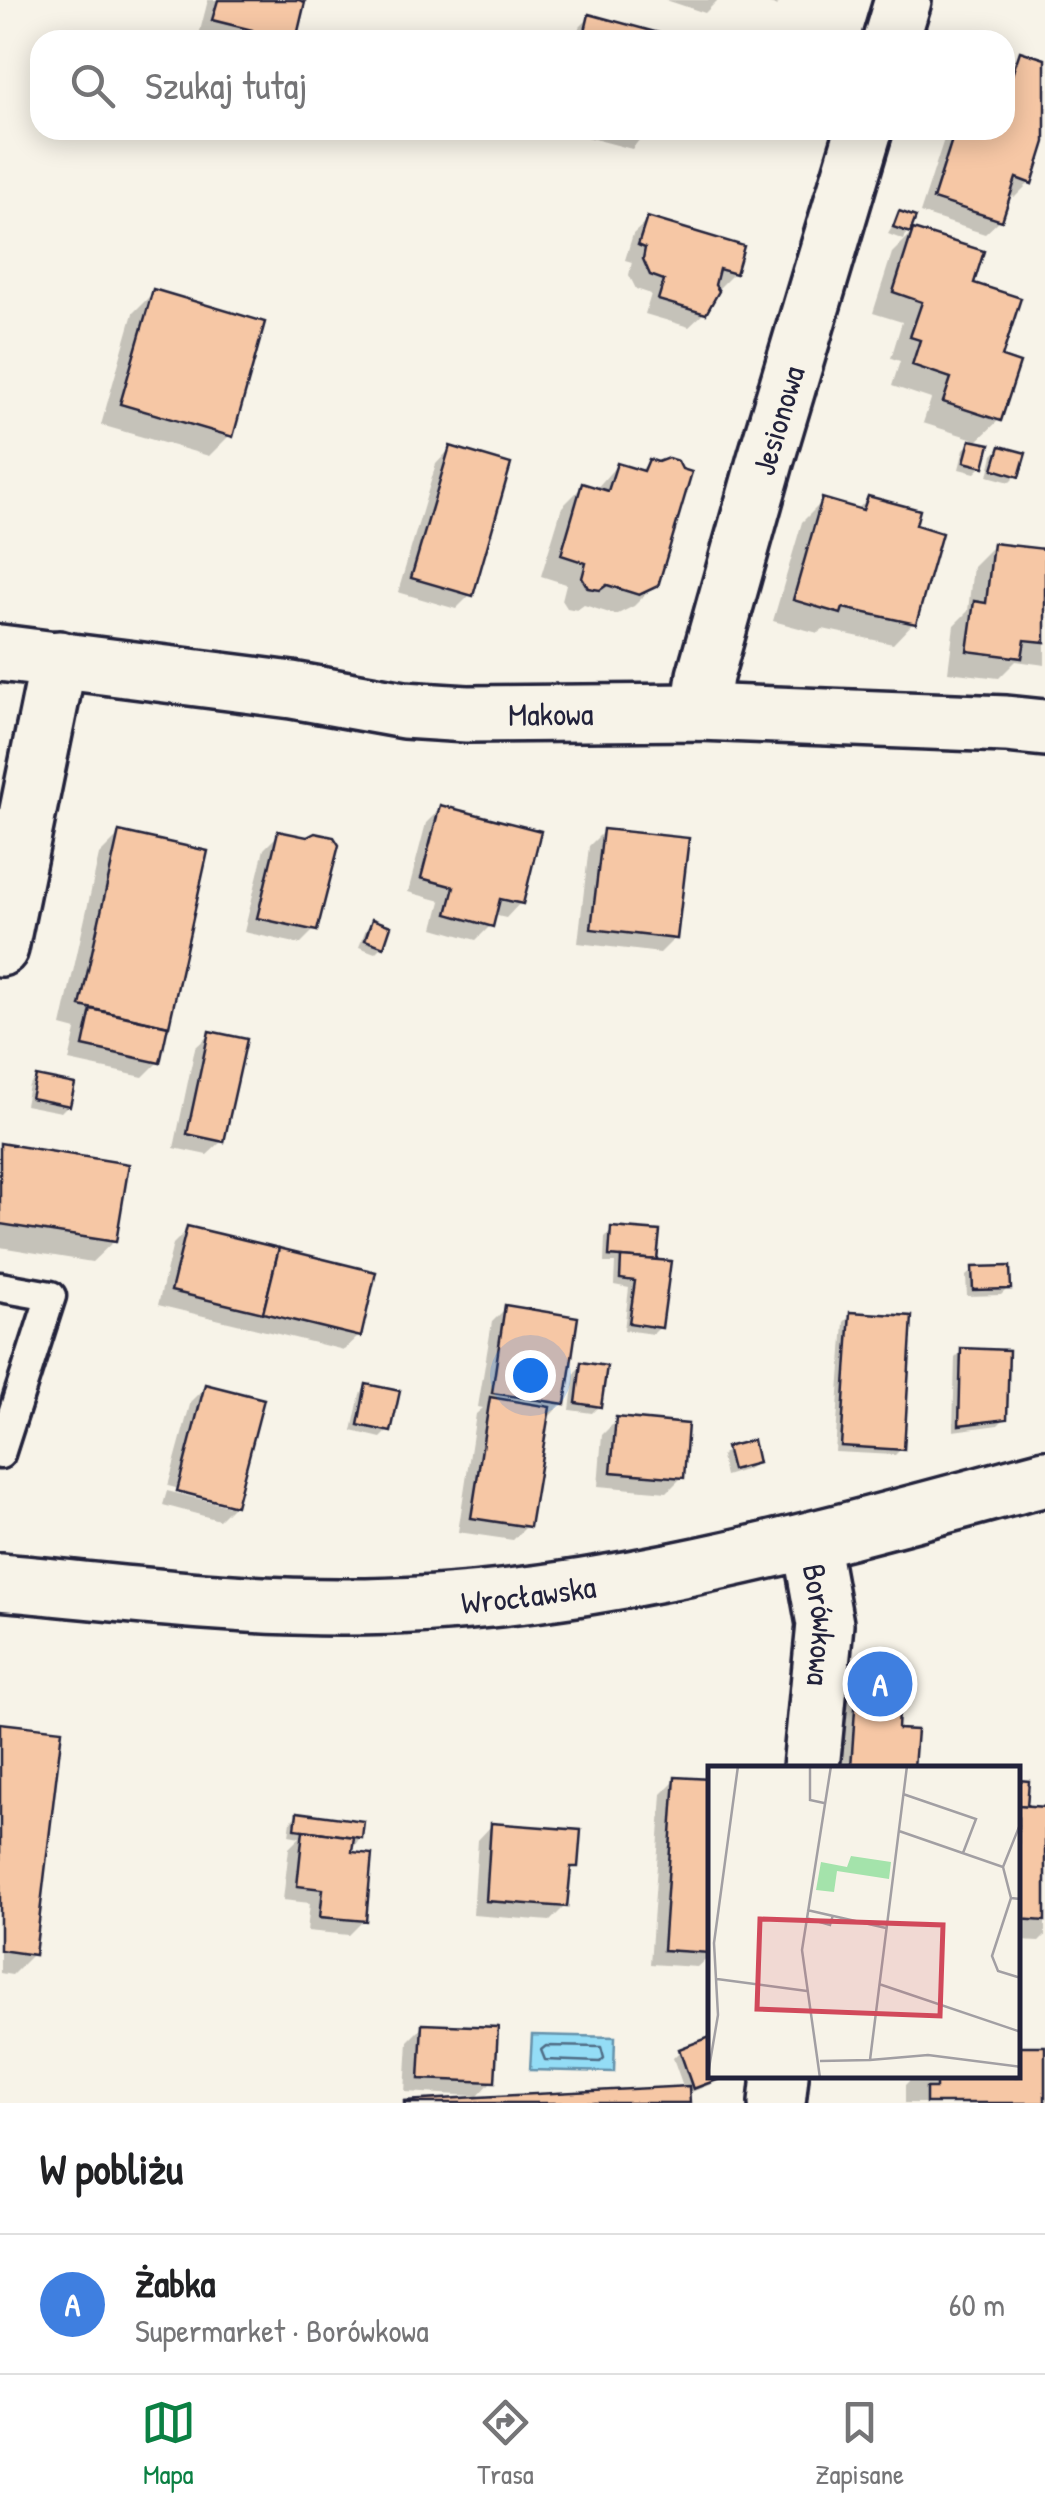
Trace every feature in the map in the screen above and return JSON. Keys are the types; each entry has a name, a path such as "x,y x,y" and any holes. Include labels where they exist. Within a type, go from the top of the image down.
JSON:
{"street":[{"path":"894,30 903,0"},
{"name":"Jesionowa","path":"700,712 705,676 765,462 861,140"},
{"name":"Makowa","path":"0,653 292,690 404,710 467,714 700,712 1045,728"},
{"path":"0,948 60,659"},
{"name":"Wrocławska","path":"0,1582 341,1608 503,1598 643,1577 810,1540 1045,1478"},
{"name":"Borówkowa","path":"810,1540 824,1624 811,1766"},
{"path":"777,2103 780,2078"}],"lane":[{"path":"0,1287 50,1296 0,1454"}],"water":[{"path":"532,2035 615,2037 614,2072 530,2070"}],"building":[{"path":"218,0 305,2 298,30 252,30 212,20"},
{"path":"589,14 648,30 585,30"},
{"path":"1020,51 1045,59 1045,142 1032,184 1016,178 1002,221 933,199 952,140 1015,140 1015,66"},
{"path":"899,211 916,217 910,233 893,227"},
{"path":"647,217 744,246 736,274 719,269 715,285 719,291 706,314 658,300 664,280 650,275 643,259 645,248 638,245"},
{"path":"913,229 984,251 974,283 1021,298 1002,357 1020,363 1001,421 943,402 951,378 912,365 920,340 910,337 922,302 893,292"},
{"path":"153,289 265,322 233,437 120,404"},
{"path":"970,440 990,444 984,467 964,462"},
{"path":"450,446 511,464 473,596 411,578"},
{"path":"1000,446 1026,453 1019,477 993,469"},
{"path":"668,458 692,472 658,586 639,595 607,585 600,590 588,588 582,578 586,563 561,555 582,483 608,491 617,463 644,471 649,459 658,462"},
{"path":"868,496 920,510 916,525 942,533 916,624 843,608 841,614 793,600 822,498 863,510"},
{"path":"993,543 1045,549 1045,642 1025,640 1022,658 967,651 974,601 986,603"},
{"path":"440,805 541,831 523,904 500,899 493,927 447,914 454,887 421,878"},
{"path":"603,829 689,838 677,939 591,929"},
{"path":"119,831 208,851 169,1026 80,1006"},
{"path":"278,831 334,837 339,845 317,931 257,918"},
{"path":"372,919 391,926 384,947 365,940"},
{"path":"91,1009 168,1026 160,1063 83,1046"},
{"path":"209,1031 247,1039 224,1142 187,1134"},
{"path":"36,1076 75,1084 70,1106 31,1098"},
{"path":"0,1143 129,1164 116,1242 0,1224"},
{"path":"187,1226 279,1248 263,1313 171,1291"},
{"path":"611,1227 660,1231 657,1260 609,1256"},
{"path":"279,1248 376,1272 361,1337 263,1313"},
{"path":"621,1257 671,1261 662,1328 629,1323 635,1281 620,1279"},
{"path":"1010,1266 1011,1289 973,1290 972,1267"},
{"path":"505,1305 578,1317 565,1404 492,1393"},
{"path":"850,1312 912,1316 904,1450 841,1446"},
{"path":"961,1348 1009,1350 1007,1419 959,1425"},
{"path":"581,1362 607,1366 601,1407 576,1403"},
{"path":"205,1384 264,1399 236,1506 177,1491"},
{"path":"366,1384 400,1391 391,1432 358,1425"},
{"path":"490,1397 550,1407 530,1527 471,1518"},
{"path":"616,1417 688,1424 684,1478 611,1472"},
{"path":"753,1440 758,1463 732,1470 726,1447"},
{"path":"858,1665 901,1668 898,1729 917,1730 914,1766 851,1766"},
{"path":"0,1723 62,1730 35,1955 0,1950"},
{"path":"675,1777 708,1779 708,1953 663,1950"},
{"path":"1020,1780 1029,1781 1027,1806 1020,1805"},
{"path":"1020,1805 1045,1807 1045,1921 1020,1919"},
{"path":"297,1812 364,1821 362,1838 295,1829"},
{"path":"491,1823 581,1830 578,1867 571,1867 567,1907 486,1901"},
{"path":"303,1830 354,1837 352,1852 372,1854 366,1921 320,1917 323,1889 297,1886"},
{"path":"422,2024 498,2027 495,2082 419,2079"},
{"path":"708,2038 708,2078 722,2078 693,2089 679,2049"},
{"path":"1020,2046 1045,2046 1045,2103 926,2103 926,2088 936,2088 936,2078 1020,2078"},
{"path":"689,2086 690,2103 404,2103 404,2101"}],"place":[{"name":"Żabka","path":"880,1684"}]}
